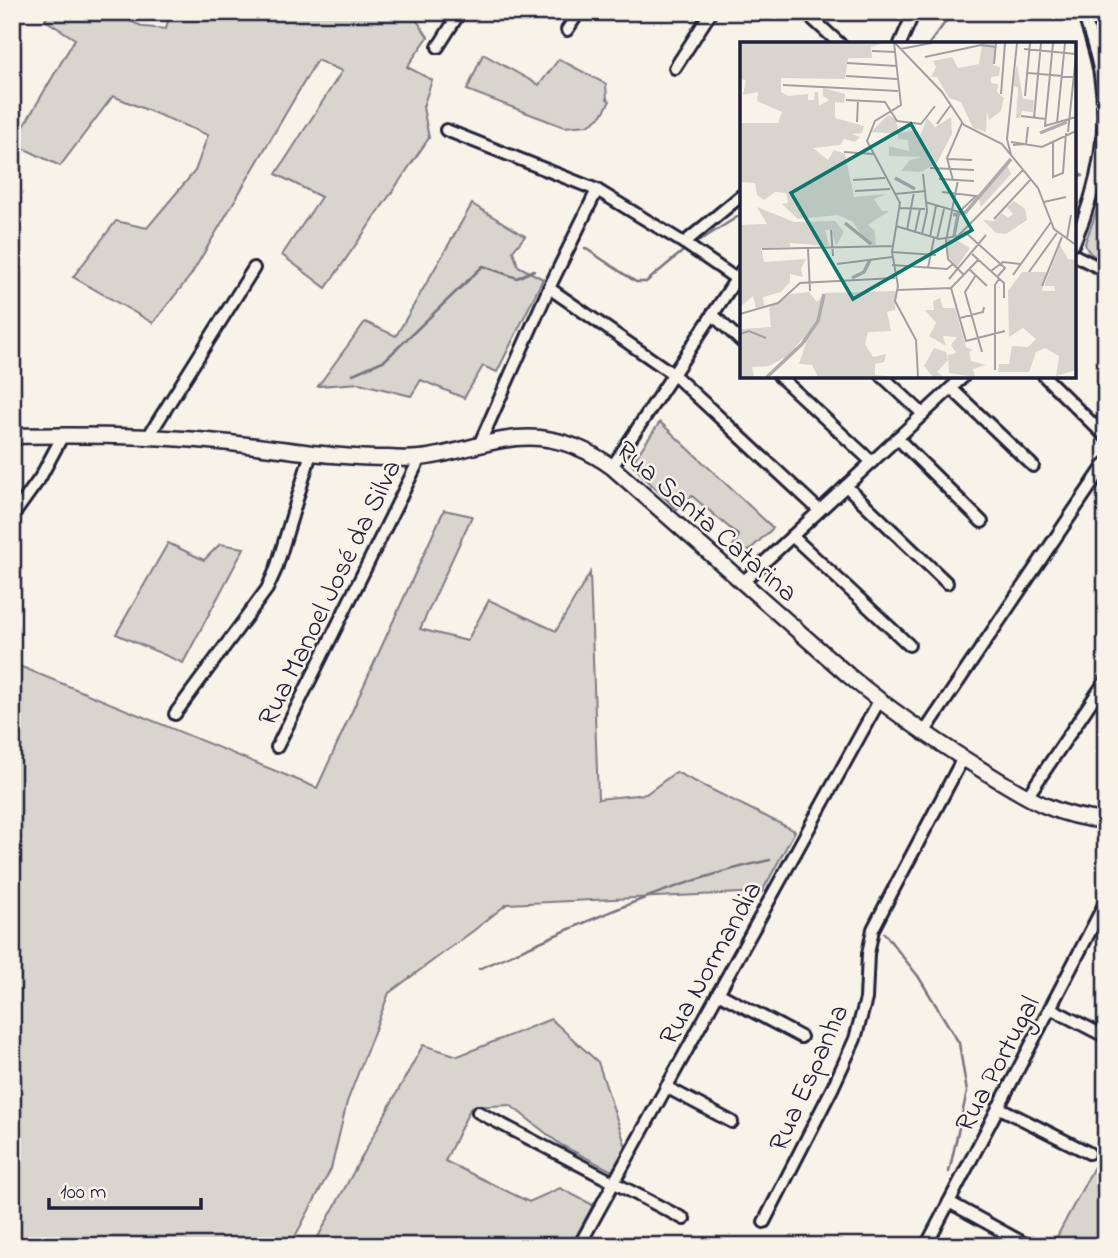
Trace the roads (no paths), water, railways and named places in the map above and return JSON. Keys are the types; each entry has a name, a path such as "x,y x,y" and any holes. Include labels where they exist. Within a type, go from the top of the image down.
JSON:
{"main road":[{"name":"Rua Santa Catarina","path":"12,436 63,435 218,442 367,458 420,458 514,438 544,438 578,447 612,467 820,651 923,734 1043,806 1062,813 1106,821"}],"street":[{"path":"438,47 460,12"},
{"path":"567,30 579,12"},
{"path":"675,68 711,12"},
{"path":"805,12 838,42"},
{"path":"901,42 914,12"},
{"path":"1076,238 1091,197 1102,141 1102,60 1083,12"},
{"path":"446,130 597,190 738,274 612,467"},
{"path":"479,445 549,288 597,190"},
{"path":"684,243 740,197"},
{"path":"1076,256 1106,271"},
{"path":"148,438 254,268"},
{"path":"549,288 673,374 820,510"},
{"path":"712,314 740,340"},
{"path":"781,378 872,462"},
{"path":"884,378 923,414"},
{"path":"743,582 962,378"},
{"path":"1046,378 1106,437"},
{"path":"951,388 1032,466"},
{"path":"12,517 45,469 63,435"},
{"path":"897,438 982,522"},
{"path":"175,713 267,589 276,569 311,453"},
{"name":"Rua Manoel José da Silva","path":"277,747 420,458"},
{"path":"923,734 1106,463"},
{"path":"846,486 947,583"},
{"path":"792,536 909,645"},
{"path":"1027,797 1106,680"},
{"name":"Rua Normandia","path":"579,1246 879,701"},
{"name":"Rua Espanha","path":"764,1222 855,1039 866,999 868,954 873,929 963,758"},
{"name":"Rua Portugal","path":"926,1246 1104,909"},
{"path":"718,993 802,1037"},
{"path":"1050,1008 1106,1037"},
{"path":"666,1087 732,1122"},
{"path":"999,1107 1089,1153"},
{"path":"478,1112 684,1219"},
{"path":"949,1202 1029,1246"}],"waterway":[{"path":"930,42 953,12"},
{"path":"1076,173 1083,176"},
{"path":"699,241 740,215"},
{"path":"585,248 636,282 646,282 682,252"},
{"path":"353,374 385,360 483,266 517,278 534,270"},
{"path":"479,969 658,893 732,869 770,860"},
{"path":"884,933 918,976 959,1043 967,1092 949,1172"}]}
